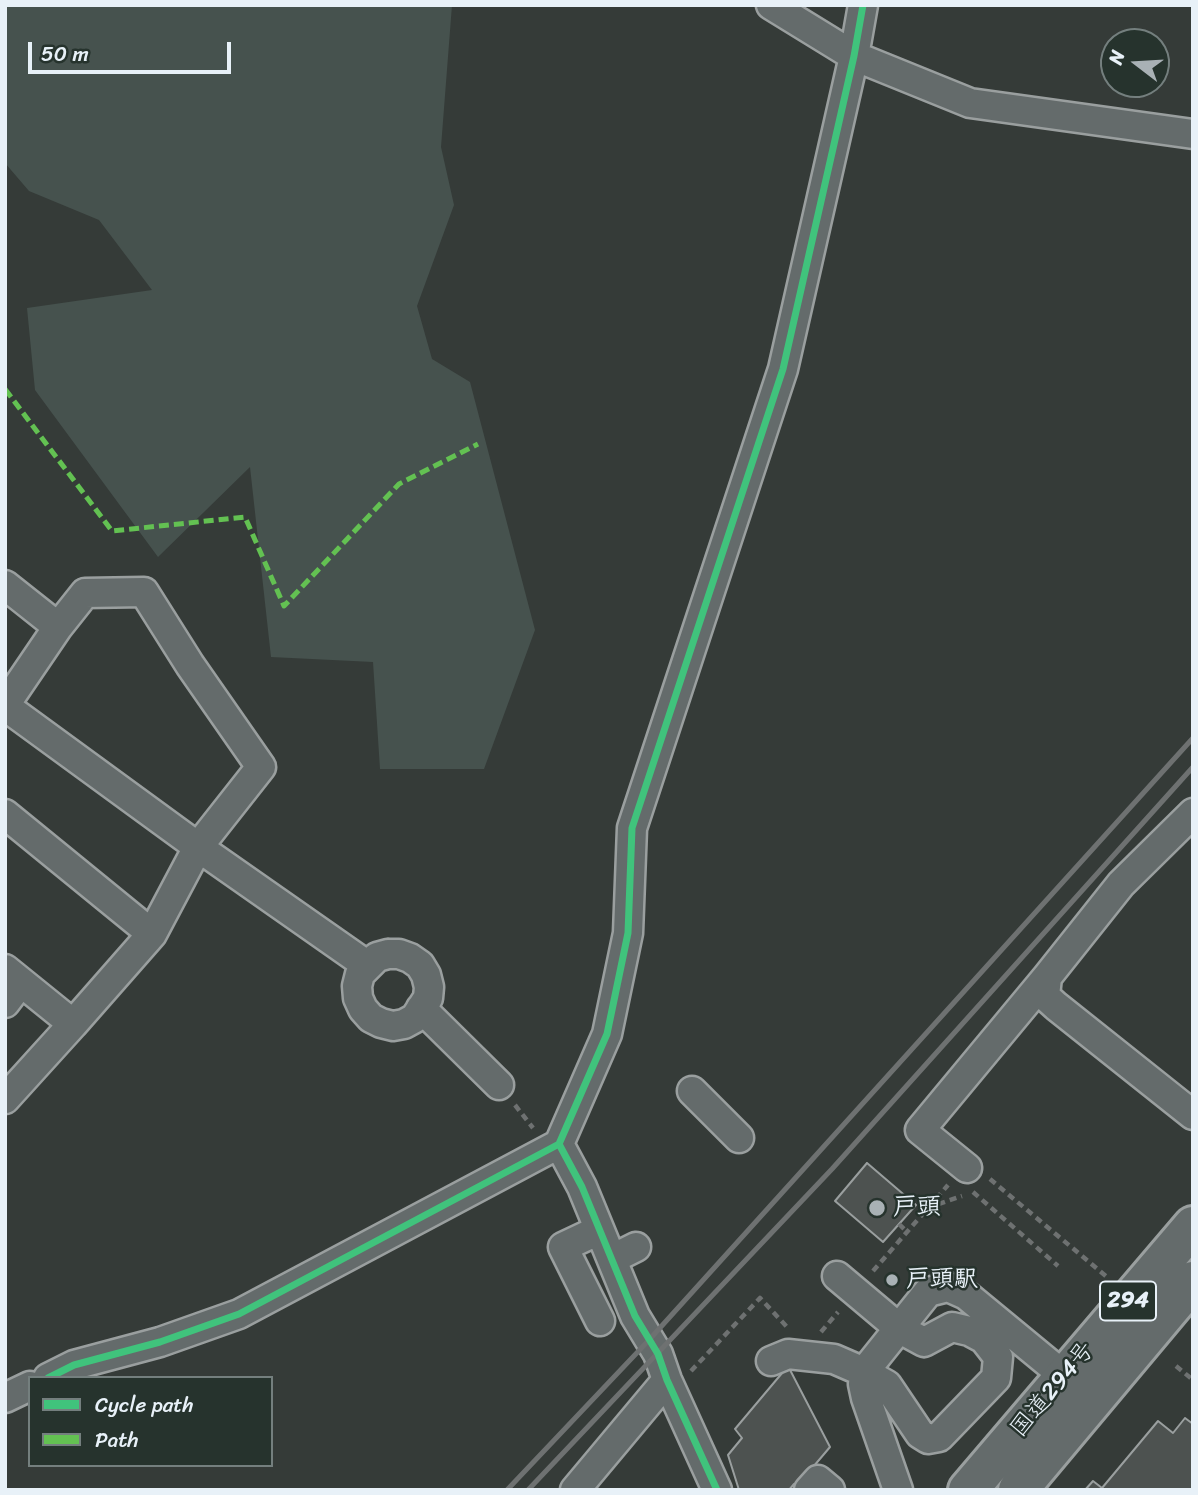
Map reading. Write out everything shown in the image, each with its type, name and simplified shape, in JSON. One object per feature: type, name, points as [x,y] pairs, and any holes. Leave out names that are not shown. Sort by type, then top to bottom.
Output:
[{"type":"highway","name":"国道294号","points":[[968,1490],[1193,1226]]},
{"type":"highway","name":"国道294号","points":[[1018,1490],[1193,1281]]},
{"type":"street","points":[[771,5],[854,56],[970,103],[1193,134]]},
{"type":"street","points":[[52,1376],[74,1365],[160,1342],[239,1314],[513,1180],[553,1147],[607,1034],[628,933],[632,828],[783,369],[854,56],[863,5]]},
{"type":"street","points":[[5,585],[58,627]]},
{"type":"street","points":[[5,1099],[152,934],[198,847],[261,767],[190,665],[144,592],[85,593],[58,627],[5,705],[198,847],[369,966]]},
{"type":"street","points":[[970,1180],[920,1130],[1121,884],[1193,813]]},
{"type":"street","points":[[5,814],[152,934]]},
{"type":"street","points":[[388,954],[411,958],[420,965],[429,986],[428,998],[415,1018],[393,1026],[370,1018],[358,998],[357,986],[360,974],[369,966],[377,957],[388,954]]},
{"type":"street","points":[[1047,977],[1045,996],[1193,1115]]},
{"type":"street","points":[[11,985],[74,1024]]},
{"type":"street","points":[[421,1008],[499,1085]]},
{"type":"street","points":[[692,1091],[739,1138]]},
{"type":"street","points":[[553,1147],[594,1185],[599,1230],[623,1263],[635,1316],[658,1354],[717,1490]]},
{"type":"street","points":[[599,1230],[563,1247],[595,1310],[623,1263]]},
{"type":"street","points":[[771,1361],[788,1354],[834,1359],[864,1372],[887,1385],[920,1434],[928,1439],[939,1437],[996,1378],[998,1357],[984,1339],[969,1331],[952,1327],[924,1342],[900,1329],[837,1276]]},
{"type":"street","points":[[898,1490],[866,1398],[864,1372],[928,1292],[948,1287],[966,1295],[1093,1400]]},
{"type":"street","points":[[575,1490],[667,1380]]},
{"type":"street","points":[[5,1398],[28,1387]]},
{"type":"street","points":[[809,1490],[818,1480],[830,1490]]},
{"type":"path","points":[[499,1085],[538,1134],[553,1147]]},
{"type":"path","points":[[927,1208],[970,1180],[991,1179],[1112,1282]]},
{"type":"path","points":[[899,1224],[907,1232]]},
{"type":"path","points":[[1176,1366],[1193,1380]]},
{"type":"shaded area","points":[[5,5],[452,5],[441,147],[454,205],[417,306],[432,359],[470,382],[535,630],[484,769],[380,769],[373,662],[271,657],[250,467],[158,557],[35,390],[27,308],[152,290],[99,220],[29,191],[5,163]]},
{"type":"building","points":[[867,1163],[916,1205],[883,1242],[835,1201]]},
{"type":"building","points":[[788,1366],[830,1447],[797,1486],[794,1484],[789,1490],[739,1490],[728,1455],[742,1438],[735,1429]]},
{"type":"building","points":[[1185,1418],[1193,1424],[1193,1490],[1085,1490],[1093,1481],[1102,1488],[1158,1421],[1173,1433]]},
{"type":"railway","points":[[507,1490],[649,1340],[1193,738]]},
{"type":"railway","points":[[528,1490],[832,1169],[1193,767]]},
{"type":"marked path","points":[[5,389],[112,531],[245,517],[284,606],[399,484],[478,444]]},
{"type":"cycle path","points":[[559,1144],[607,1034],[628,933],[632,828],[783,369],[854,56],[863,5]]},
{"type":"cycle path","points":[[52,1376],[74,1365],[160,1342],[239,1314],[559,1144],[582,1187],[635,1316],[658,1354],[717,1490]]},
{"type":"place","name":"戸頭","points":[[877,1208]]},
{"type":"place","name":"戸頭駅","points":[[892,1280]]}]
